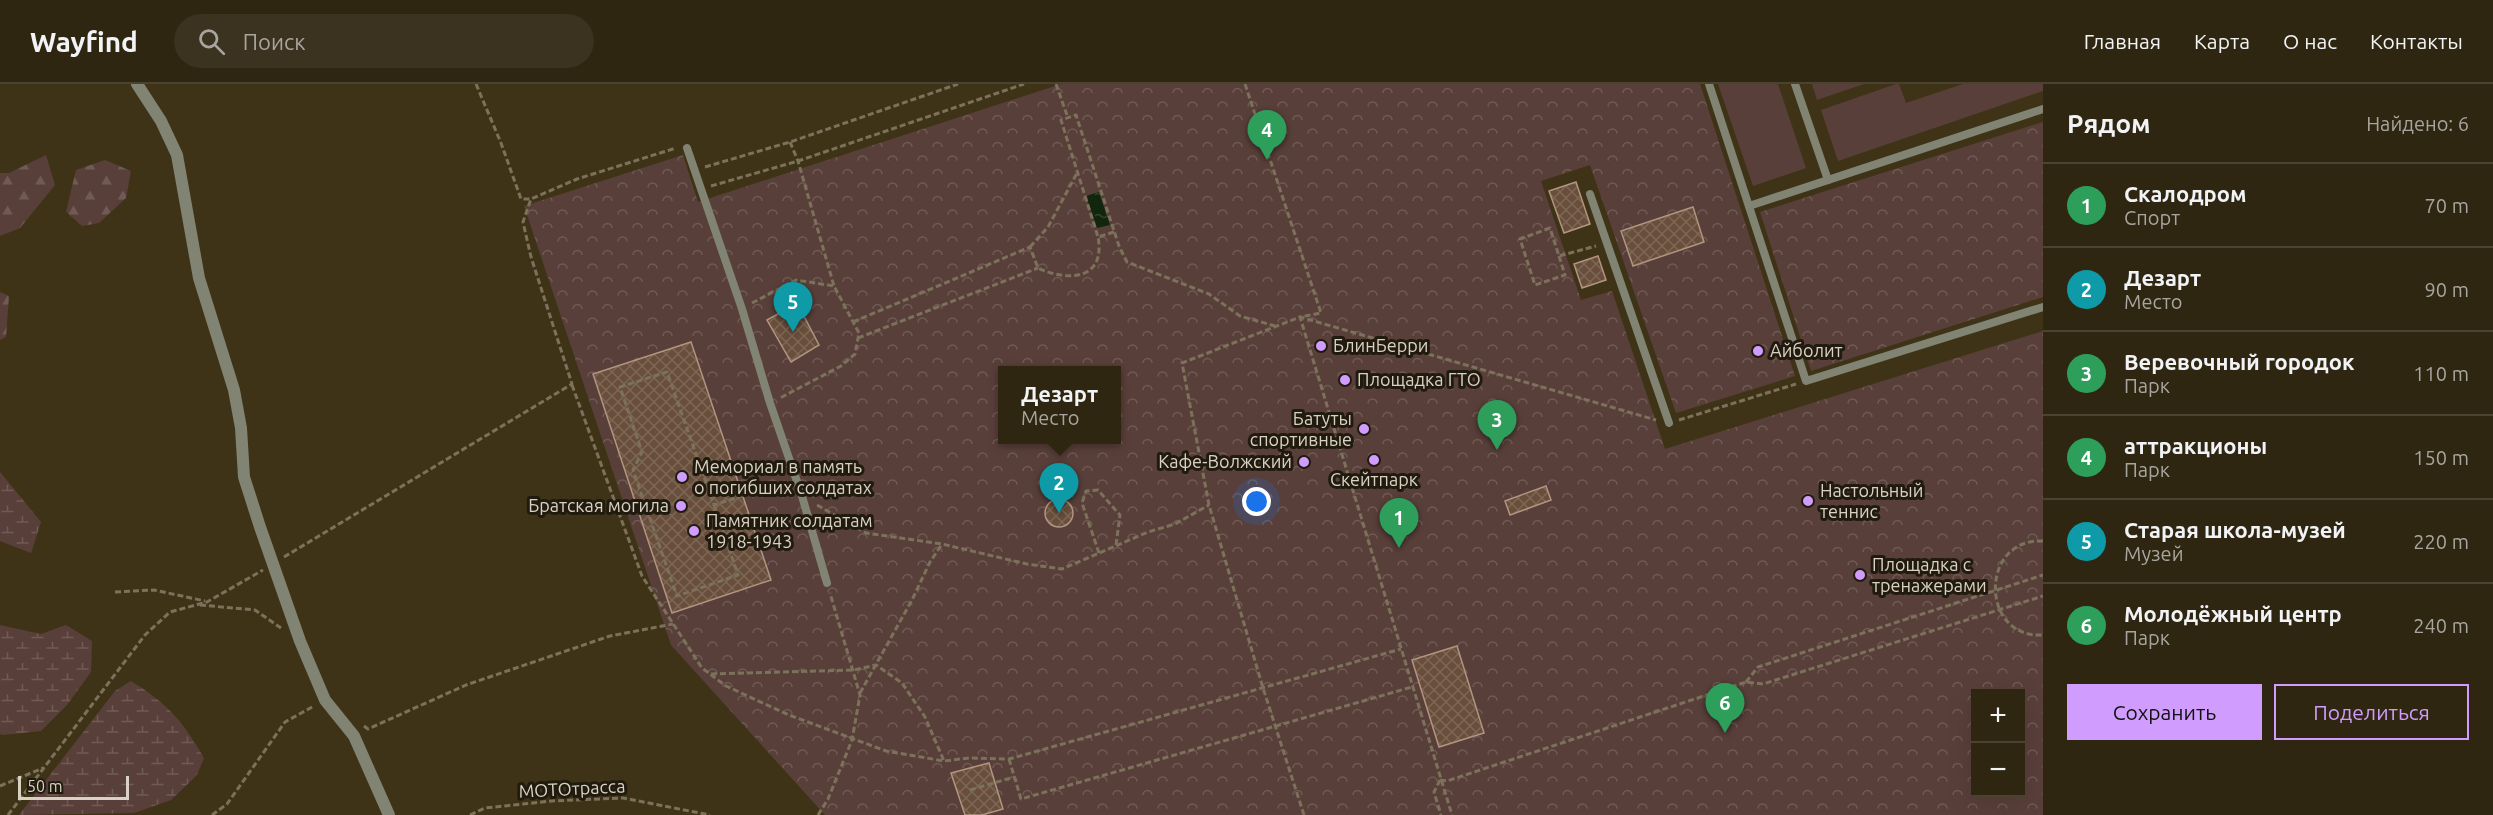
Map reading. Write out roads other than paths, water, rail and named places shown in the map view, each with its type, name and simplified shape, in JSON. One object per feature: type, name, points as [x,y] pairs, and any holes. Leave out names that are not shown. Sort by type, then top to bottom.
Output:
[{"type":"street","points":[[137,84],[161,121],[177,155],[199,278],[234,390],[241,428],[244,477],[300,641],[325,699],[354,736],[388,815]]},
{"type":"lane","points":[[1709,84],[1806,381],[2043,308]]},
{"type":"lane","points":[[1795,84],[1828,180]]},
{"type":"lane","points":[[1749,206],[2043,109]]},
{"type":"lane","points":[[687,148],[742,309],[770,403],[802,496],[827,583]]},
{"type":"lane","points":[[1590,194],[1669,423]]},
{"type":"water","points":[[1099,192],[1110,225],[1097,228],[1086,196]]},
{"type":"place","name":"аттракционы","points":[[1267,160]]},
{"type":"place","name":"Старая школа-музей","points":[[793,332]]},
{"type":"place","name":"БлинБерри","points":[[1321,346]]},
{"type":"place","name":"Айболит","points":[[1758,351]]},
{"type":"place","name":"Площадка ГТО","points":[[1345,380]]},
{"type":"place","name":"Батуты спортивные","points":[[1364,429]]},
{"type":"place","name":"Веревочный городок","points":[[1497,450]]},
{"type":"place","name":"Скейтпарк","points":[[1374,460]]},
{"type":"place","name":"Кафе-Волжский","points":[[1304,462]]},
{"type":"place","name":"Мемориал в память о погибших солдатах","points":[[682,477]]},
{"type":"place","name":"Настольный теннис","points":[[1808,501]]},
{"type":"place","name":"Братская могила","points":[[681,506]]},
{"type":"place","name":"Дезарт","points":[[1059,513]]},
{"type":"place","name":"Памятник солдатам 1918-1943","points":[[694,531]]},
{"type":"place","name":"Скалодром","points":[[1399,548]]},
{"type":"place","name":"Площадка с тренажерами","points":[[1860,575]]},
{"type":"place","name":"Молодёжный центр","points":[[1725,733]]}]
